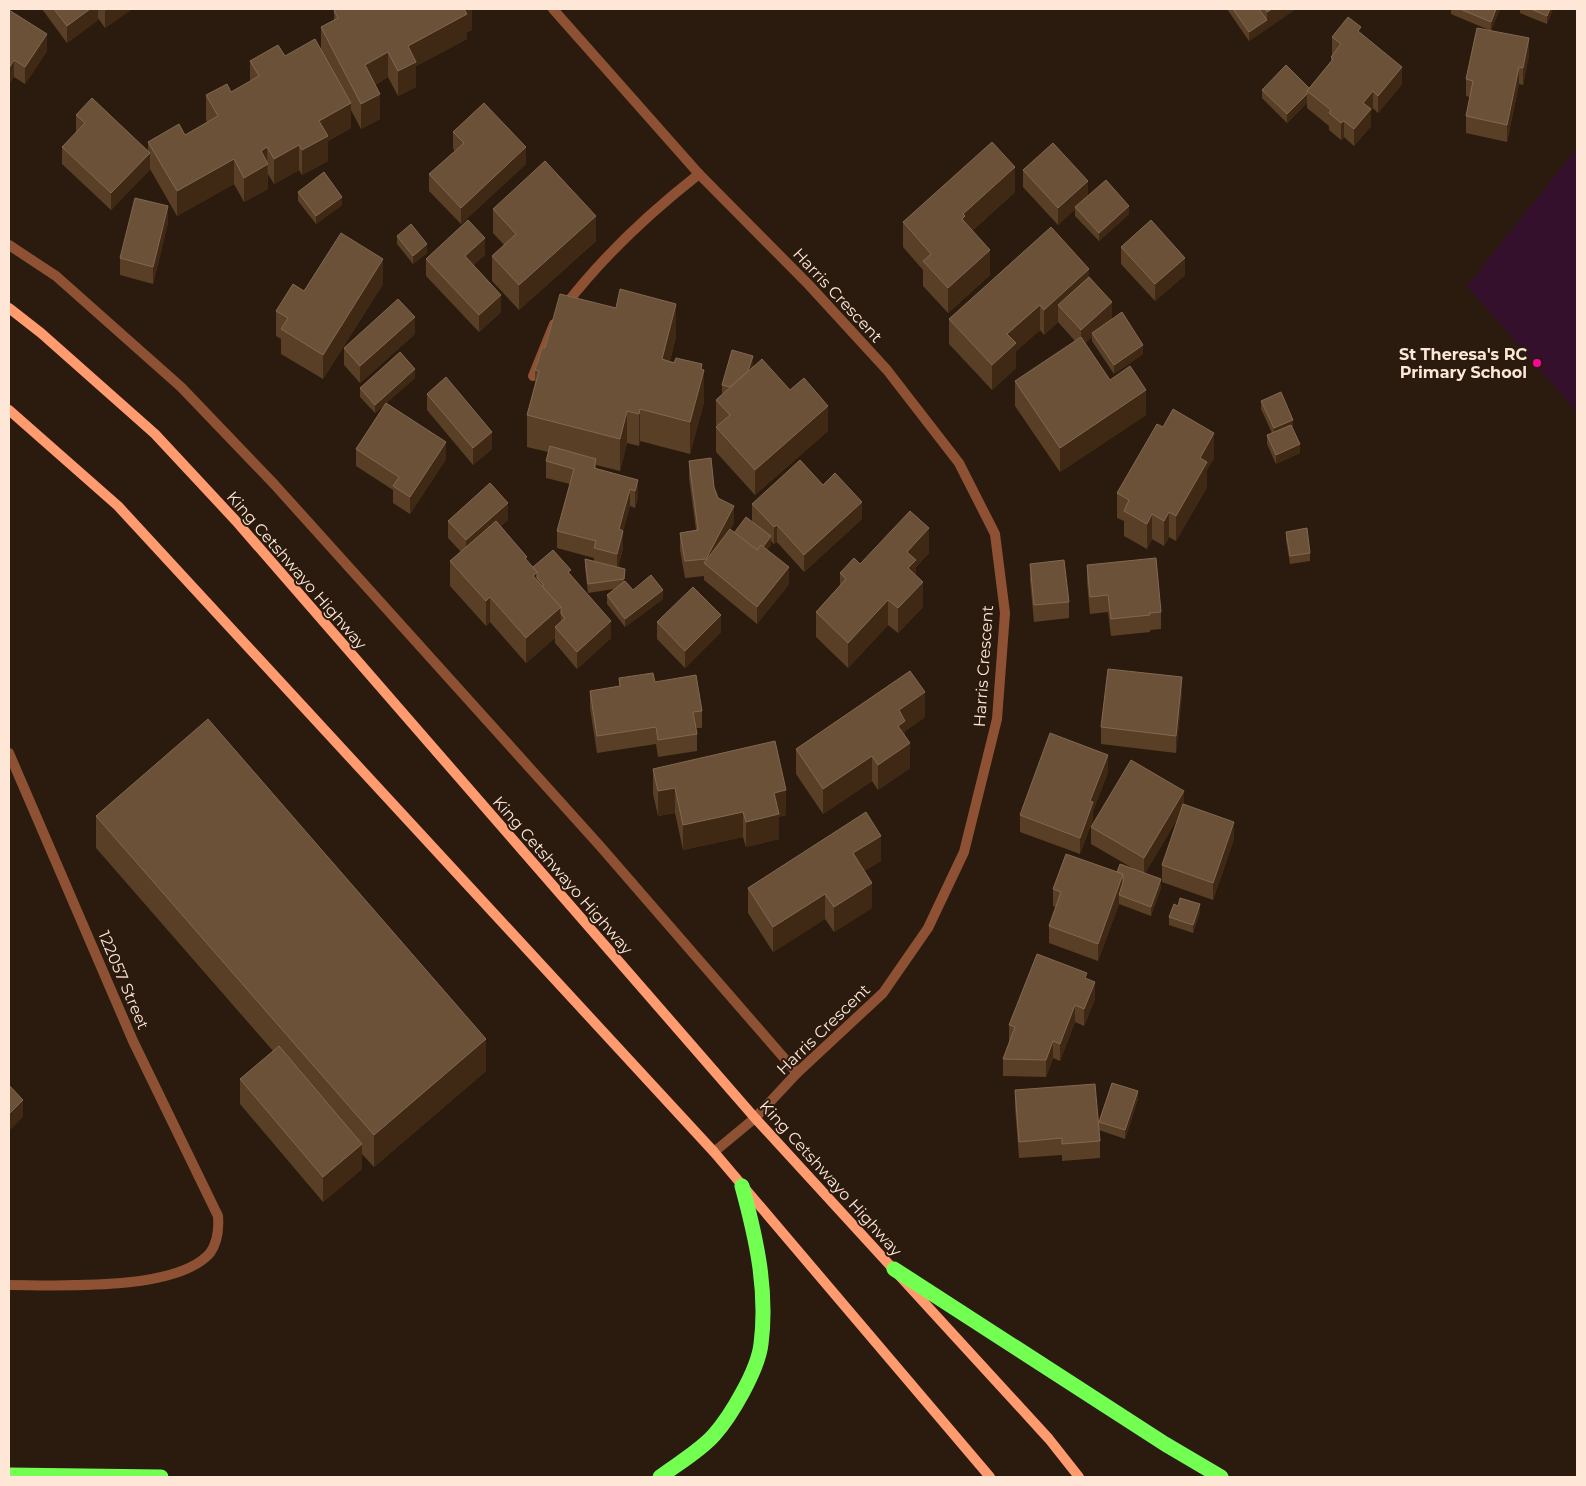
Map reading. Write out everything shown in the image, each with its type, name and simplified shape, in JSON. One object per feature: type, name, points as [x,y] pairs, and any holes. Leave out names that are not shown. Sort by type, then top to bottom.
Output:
[{"type":"highway","points":[[660,1477],[714,1436],[742,1396],[761,1346],[763,1287],[753,1228],[742,1186]]},
{"type":"highway","points":[[894,1269],[1165,1444],[1221,1477]]},
{"type":"highway","points":[[9,1475],[161,1477]]},
{"type":"main road","name":"King Cetshwayo Highway","points":[[9,308],[41,333],[155,434],[229,514],[755,1118],[1049,1439],[1079,1477]]},
{"type":"main road","points":[[9,410],[118,506],[714,1152],[990,1477]]},
{"type":"street","name":"Harris Crescent","points":[[553,9],[699,174],[809,285],[887,370],[959,463],[995,534],[1005,612],[998,719],[964,852],[928,928],[883,993],[797,1073],[755,1118],[714,1152]]},
{"type":"street","points":[[533,376],[560,312],[579,287],[611,251],[650,213],[699,174]]},
{"type":"street","points":[[9,245],[56,276],[181,387],[267,477],[600,846],[797,1073]]},
{"type":"street","name":"122057 Street","points":[[9,753],[133,1041],[218,1216],[219,1228],[216,1242],[209,1253],[194,1264],[166,1275],[142,1281],[98,1285],[9,1285]]},
{"type":"shaded area","points":[[1577,148],[1577,412],[1467,286]]},
{"type":"building","points":[[54,9],[90,9],[67,26]]},
{"type":"building","points":[[337,9],[464,9],[467,14],[408,46],[416,62],[398,71],[388,52],[365,65],[380,94],[361,104],[321,27],[338,18],[334,11]]},
{"type":"building","points":[[1233,9],[1259,9],[1267,20],[1249,32]]},
{"type":"building","points":[[1460,9],[1496,9],[1491,22]]},
{"type":"building","points":[[1531,9],[1550,9],[1547,16]]},
{"type":"building","points":[[9,10],[47,34],[25,67],[14,60],[9,68]]},
{"type":"building","points":[[1348,17],[1361,27],[1358,31],[1402,67],[1378,96],[1373,91],[1363,103],[1371,109],[1354,129],[1344,121],[1341,123],[1329,113],[1331,110],[1307,91],[1333,59],[1331,57],[1341,44],[1332,37]]},
{"type":"building","points":[[1477,28],[1529,38],[1523,68],[1519,67],[1507,125],[1466,116],[1473,81],[1466,79]]},
{"type":"building","points":[[315,39],[351,103],[319,121],[328,136],[302,150],[299,145],[274,159],[267,147],[261,151],[268,164],[244,178],[234,159],[177,191],[148,142],[179,124],[185,135],[218,116],[206,95],[227,84],[231,92],[259,76],[250,61],[278,45],[285,56]]},
{"type":"building","points":[[1286,65],[1309,88],[1307,94],[1287,114],[1262,90]]},
{"type":"building","points":[[92,98],[150,153],[111,193],[62,147],[85,123],[76,115]]},
{"type":"building","points":[[484,103],[526,147],[461,208],[429,174],[464,143],[453,132]]},
{"type":"building","points":[[992,142],[1015,167],[963,214],[965,216],[962,219],[990,250],[948,288],[923,261],[931,254],[903,222]]},
{"type":"building","points":[[1053,143],[1088,181],[1058,208],[1023,170]]},
{"type":"building","points":[[545,161],[596,216],[519,285],[492,256],[516,234],[493,209]]},
{"type":"building","points":[[324,172],[342,197],[316,216],[298,192]]},
{"type":"building","points":[[1106,180],[1129,206],[1099,233],[1075,207]]},
{"type":"building","points":[[135,198],[168,206],[153,267],[120,258]]},
{"type":"building","points":[[468,220],[485,238],[465,256],[501,295],[479,315],[426,259]]},
{"type":"building","points":[[1151,220],[1185,258],[1155,284],[1121,247]]},
{"type":"building","points":[[411,224],[427,244],[413,256],[397,236]]},
{"type":"building","points":[[1051,227],[1089,269],[1044,310],[1040,305],[1007,334],[1016,343],[992,365],[949,319]]},
{"type":"building","points":[[341,233],[383,259],[323,355],[281,329],[288,318],[276,311],[293,284],[304,291]]},
{"type":"building","points":[[1089,277],[1112,302],[1081,330],[1058,305]]},
{"type":"building","points":[[620,289],[676,304],[662,359],[674,363],[676,358],[702,364],[701,369],[704,370],[690,422],[640,409],[639,414],[627,411],[620,439],[527,415],[539,371],[535,370],[542,348],[545,348],[560,294],[616,308]]},
{"type":"building","points":[[398,299],[415,317],[360,366],[344,348]]},
{"type":"building","points":[[1122,312],[1143,345],[1114,365],[1092,333]]},
{"type":"building","points":[[1081,337],[1110,380],[1130,366],[1146,390],[1060,448],[1015,381]]},
{"type":"building","points":[[732,350],[753,356],[748,371],[730,387],[722,385]]},
{"type":"building","points":[[400,352],[415,369],[375,405],[360,388]]},
{"type":"building","points":[[762,359],[790,390],[804,378],[828,406],[755,470],[716,427],[730,415],[716,400]]},
{"type":"building","points":[[446,377],[492,432],[473,448],[427,394]]},
{"type":"building","points":[[1281,392],[1293,420],[1274,428],[1261,401]]},
{"type":"building","points":[[386,403],[446,442],[410,497],[393,486],[399,477],[356,449]]},
{"type":"building","points":[[1173,409],[1214,433],[1200,458],[1207,462],[1176,516],[1169,512],[1164,521],[1152,514],[1147,524],[1124,511],[1129,500],[1117,493],[1157,424],[1163,427]]},
{"type":"building","points":[[1291,425],[1300,444],[1276,455],[1267,435]]},
{"type":"building","points":[[550,446],[596,459],[594,468],[638,480],[635,491],[630,489],[619,529],[623,531],[617,554],[594,548],[596,541],[557,531],[574,469],[546,461]]},
{"type":"building","points":[[711,458],[714,487],[718,498],[734,506],[706,559],[685,561],[680,533],[698,530],[689,461]]},
{"type":"building","points":[[800,460],[823,485],[835,473],[862,502],[804,555],[777,525],[774,527],[752,504]]},
{"type":"building","points":[[490,483],[508,503],[466,540],[448,521]]},
{"type":"building","points":[[910,511],[929,528],[907,552],[916,560],[908,568],[923,582],[898,608],[888,600],[848,643],[816,612],[846,579],[840,573],[854,558],[860,564]]},
{"type":"building","points":[[746,517],[771,536],[763,547],[761,545],[757,550],[734,533]]},
{"type":"building","points":[[496,521],[527,557],[525,558],[537,572],[533,576],[561,607],[526,638],[490,597],[486,601],[450,561]]},
{"type":"building","points":[[1307,528],[1310,553],[1290,556],[1286,532]]},
{"type":"building","points":[[730,529],[757,550],[761,545],[789,567],[757,607],[704,563]]},
{"type":"building","points":[[553,550],[571,570],[568,572],[611,621],[577,652],[555,627],[565,618],[561,614],[561,607],[542,586],[544,585],[537,578],[537,572],[533,567]]},
{"type":"building","points":[[1156,558],[1161,612],[1111,619],[1108,595],[1090,597],[1087,565]]},
{"type":"building","points":[[585,559],[625,569],[624,579],[588,584]]},
{"type":"building","points":[[1064,560],[1069,602],[1034,605],[1030,564]]},
{"type":"building","points":[[651,575],[663,590],[625,619],[607,595],[625,581],[633,590]]},
{"type":"building","points":[[693,587],[721,615],[685,651],[657,622]]},
{"type":"building","points":[[1108,669],[1182,677],[1176,736],[1101,727]]},
{"type":"building","points":[[910,671],[925,692],[899,710],[905,721],[898,726],[910,743],[878,765],[872,756],[823,789],[796,749]]},
{"type":"building","points":[[653,673],[655,682],[696,675],[702,711],[693,712],[697,734],[658,740],[656,727],[597,736],[590,691],[620,686],[619,678]]},
{"type":"building","points":[[208,719],[486,1039],[374,1135],[96,816]]},
{"type":"building","points":[[1050,733],[1108,755],[1090,801],[1093,802],[1080,838],[1020,815]]},
{"type":"building","points":[[775,741],[786,790],[774,793],[779,814],[746,822],[743,812],[683,825],[675,788],[658,791],[653,769]]},
{"type":"building","points":[[1131,760],[1184,791],[1144,858],[1091,827]]},
{"type":"building","points":[[1183,804],[1234,822],[1213,883],[1162,865]]},
{"type":"building","points":[[866,812],[881,836],[853,853],[872,883],[834,907],[825,894],[773,927],[748,888]]},
{"type":"building","points":[[1066,854],[1123,874],[1098,944],[1049,926],[1061,892],[1053,889]]},
{"type":"building","points":[[1120,864],[1161,879],[1151,907],[1119,895],[1123,882],[1123,874],[1117,872]]},
{"type":"building","points":[[1180,898],[1200,904],[1193,925],[1169,917],[1174,904],[1178,906]]},
{"type":"building","points":[[1037,954],[1087,973],[1085,978],[1095,982],[1084,1009],[1075,1005],[1060,1044],[1053,1041],[1046,1060],[1003,1059],[1015,1027],[1009,1025]]},
{"type":"building","points":[[279,1046],[362,1144],[323,1177],[240,1079]]},
{"type":"building","points":[[1112,1083],[1138,1091],[1125,1130],[1099,1122]]},
{"type":"building","points":[[1095,1084],[1100,1141],[1062,1144],[1062,1138],[1019,1142],[1015,1090]]},
{"type":"building","points":[[9,1085],[23,1100],[9,1114]]},
{"type":"place","name":"St Theresa's RC Primary School","points":[[1537,363]]}]
